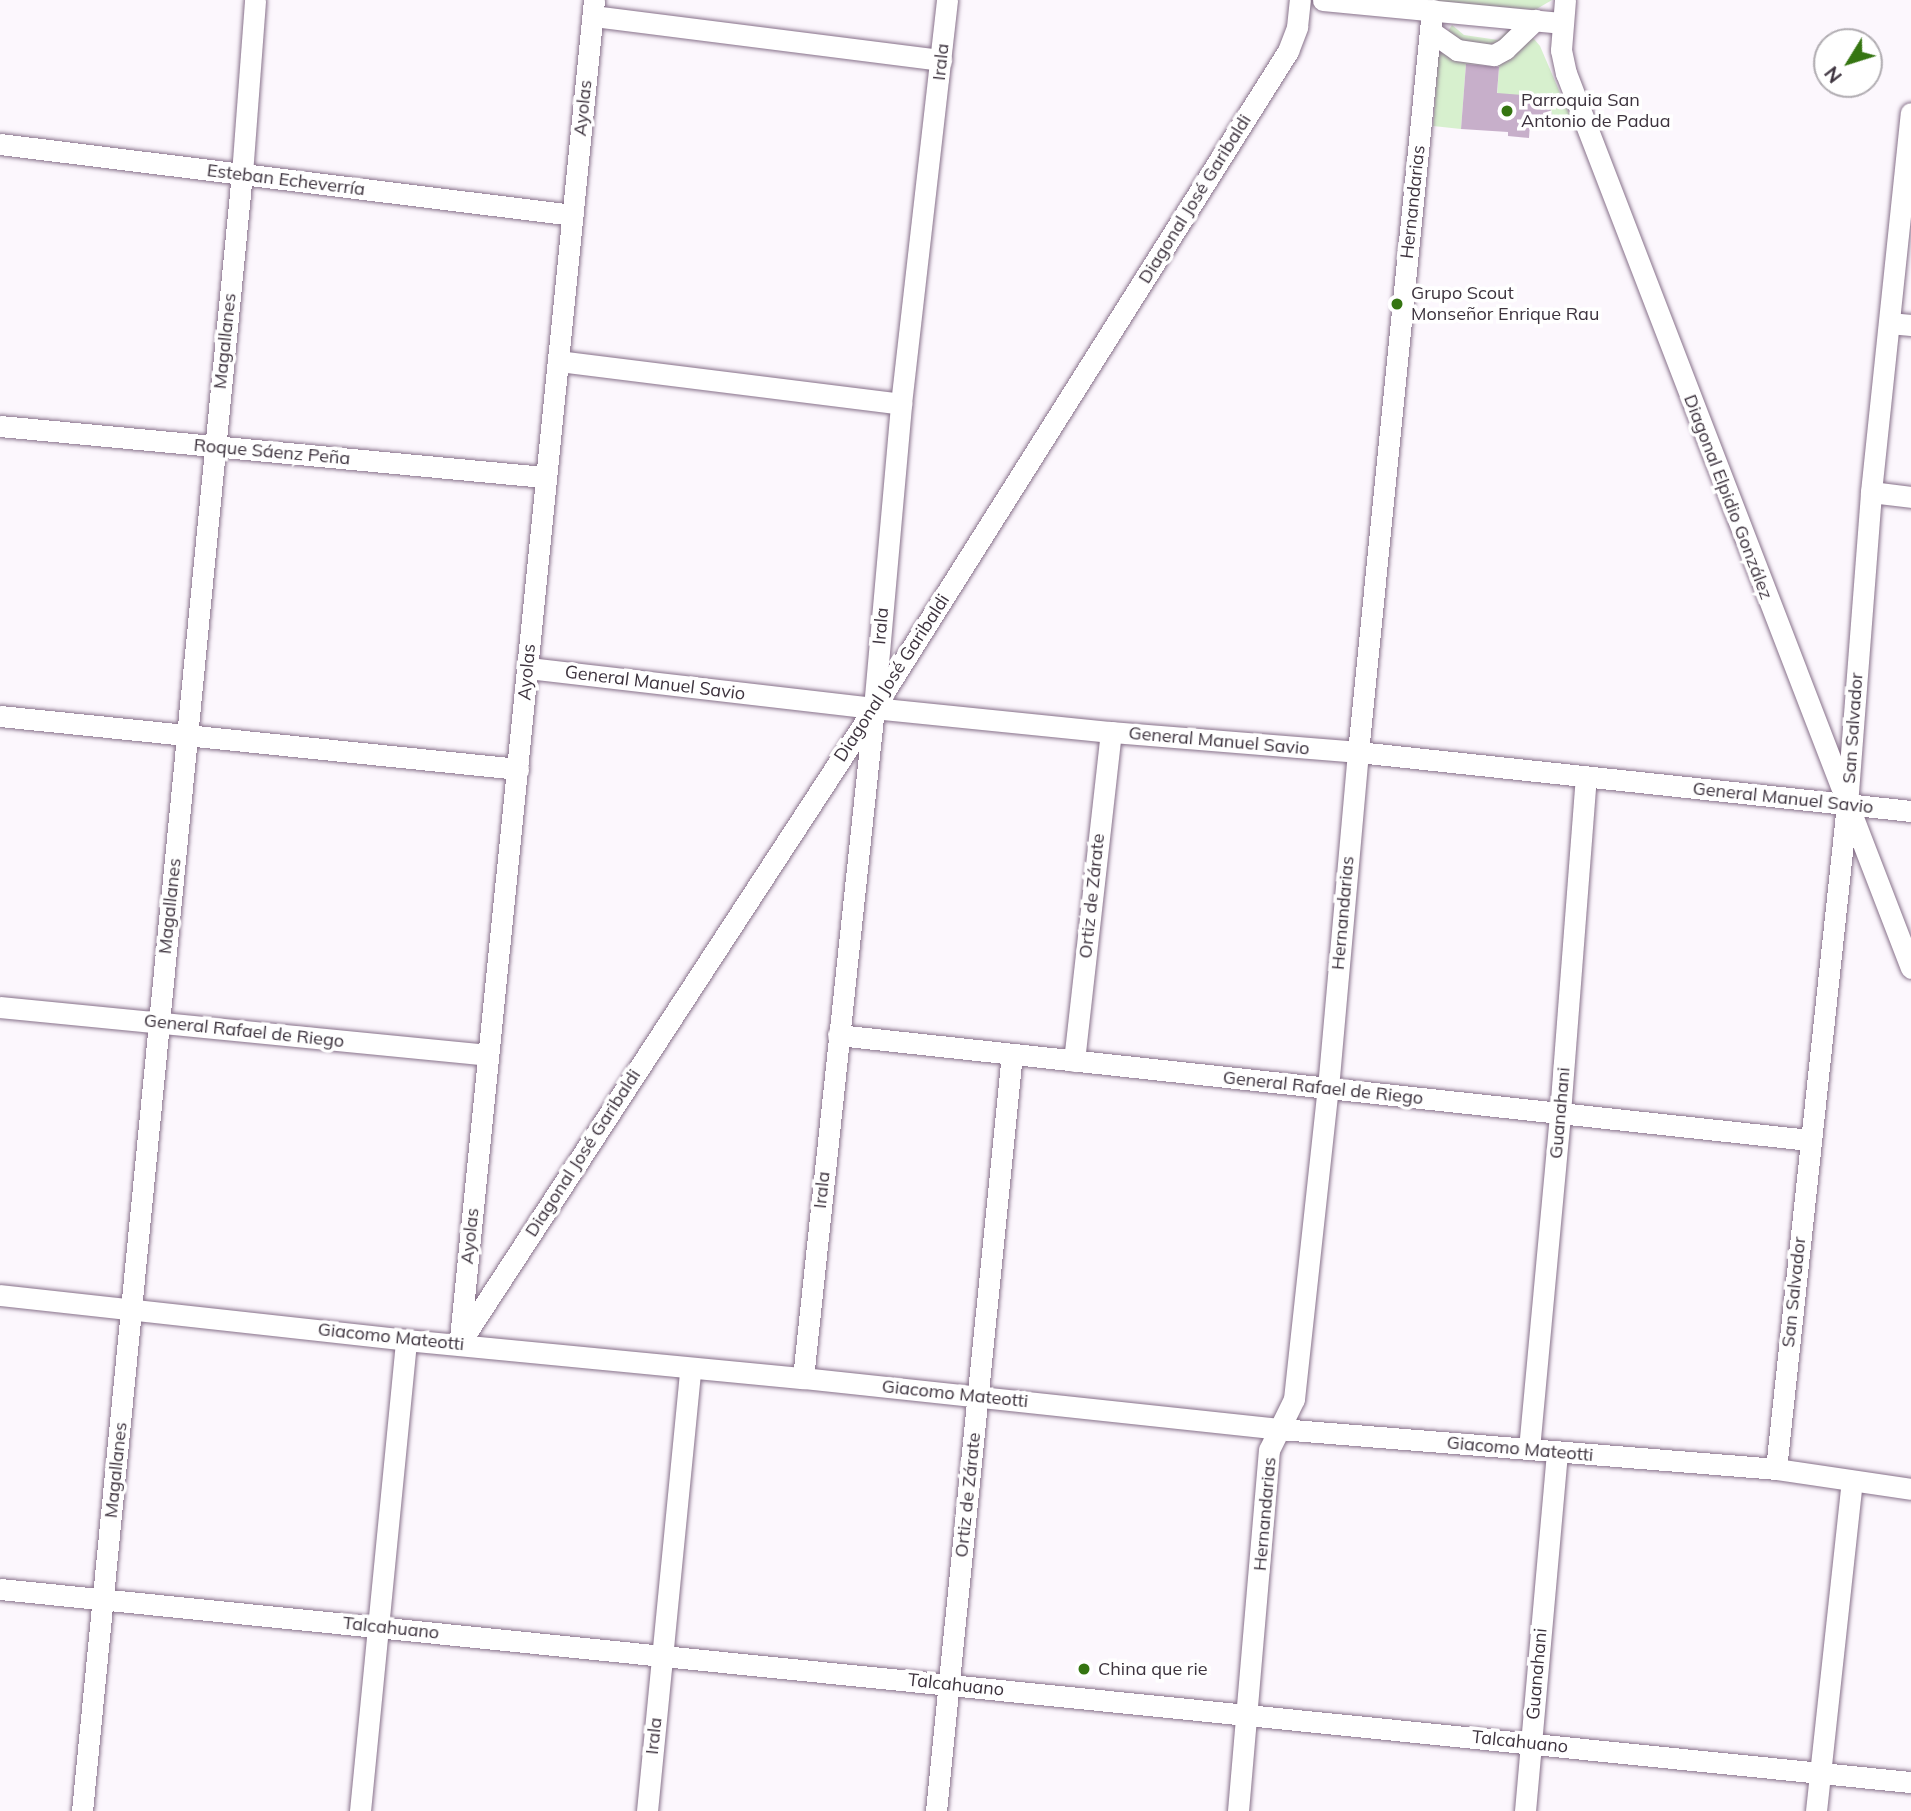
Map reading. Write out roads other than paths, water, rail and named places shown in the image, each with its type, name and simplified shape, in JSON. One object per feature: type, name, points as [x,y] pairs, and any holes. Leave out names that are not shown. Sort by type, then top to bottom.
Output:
[{"type":"street","name":"Magallanes","points":[[82,1811],[242,174],[255,0]]},
{"type":"street","name":"Irala","points":[[803,1378],[874,708],[901,404],[947,0]]},
{"type":"street","name":"Diagonal José Garibaldi","points":[[459,1344],[874,708],[1288,51],[1297,27],[1300,0]]},
{"type":"street","points":[[1323,0],[1431,20],[1535,20],[1563,23],[1565,0]]},
{"type":"street","points":[[593,8],[941,60]]},
{"type":"street","name":"Ayolas","points":[[459,1344],[593,8]]},
{"type":"street","points":[[1431,20],[1457,50],[1494,55],[1505,49],[1535,20]]},
{"type":"street","name":"Hernandarias","points":[[1238,1811],[1269,1450],[1294,1399],[1328,1088],[1358,752],[1431,20]]},
{"type":"street","name":"Diagonal Elpidio González","points":[[1563,23],[1560,50],[1566,74],[1911,968]]},
{"type":"street","name":"San Salvador","points":[[1776,1469],[1809,1140],[1847,805],[1871,492],[1911,113]]},
{"type":"street","name":"Esteban Echeverría","points":[[0,144],[573,215]]},
{"type":"street","points":[[1889,323],[1911,324]]},
{"type":"street","points":[[558,361],[901,404]]},
{"type":"street","name":"Roque Sáenz Peña","points":[[0,426],[544,477]]},
{"type":"street","points":[[1871,492],[1911,496]]},
{"type":"street","name":"General Manuel Savio","points":[[528,668],[874,708],[1111,732],[1358,752],[1911,811]]},
{"type":"street","points":[[0,716],[518,769]]},
{"type":"street","name":"Ortiz de Zárate","points":[[1074,1061],[1111,732]]},
{"type":"street","name":"Guanahani","points":[[1528,1449],[1560,1113],[1586,778]]},
{"type":"street","name":"General Rafael de Riego","points":[[0,1007],[488,1055]]},
{"type":"street","name":"General Rafael de Riego","points":[[838,1035],[1809,1140]]},
{"type":"street","name":"Ortiz de Zárate","points":[[936,1811],[1012,1054]]},
{"type":"street","name":"Giacomo Mateotti","points":[[0,1295],[406,1340],[803,1378],[1280,1429],[1776,1469],[1911,1489]]},
{"type":"street","points":[[360,1811],[406,1340]]},
{"type":"street","name":"Irala","points":[[647,1811],[690,1369]]},
{"type":"street","name":"Guanahani","points":[[1525,1811],[1557,1453]]},
{"type":"street","points":[[1816,1811],[1852,1481]]},
{"type":"street","name":"Talcahuano","points":[[0,1589],[1911,1782]]},
{"type":"place","name":"Parroquia San Antonio de Padua","points":[[1507,111]]},
{"type":"place","name":"Grupo Scout Monseñor Enrique Rau","points":[[1397,304]]},
{"type":"place","name":"China que rie","points":[[1084,1669]]}]
